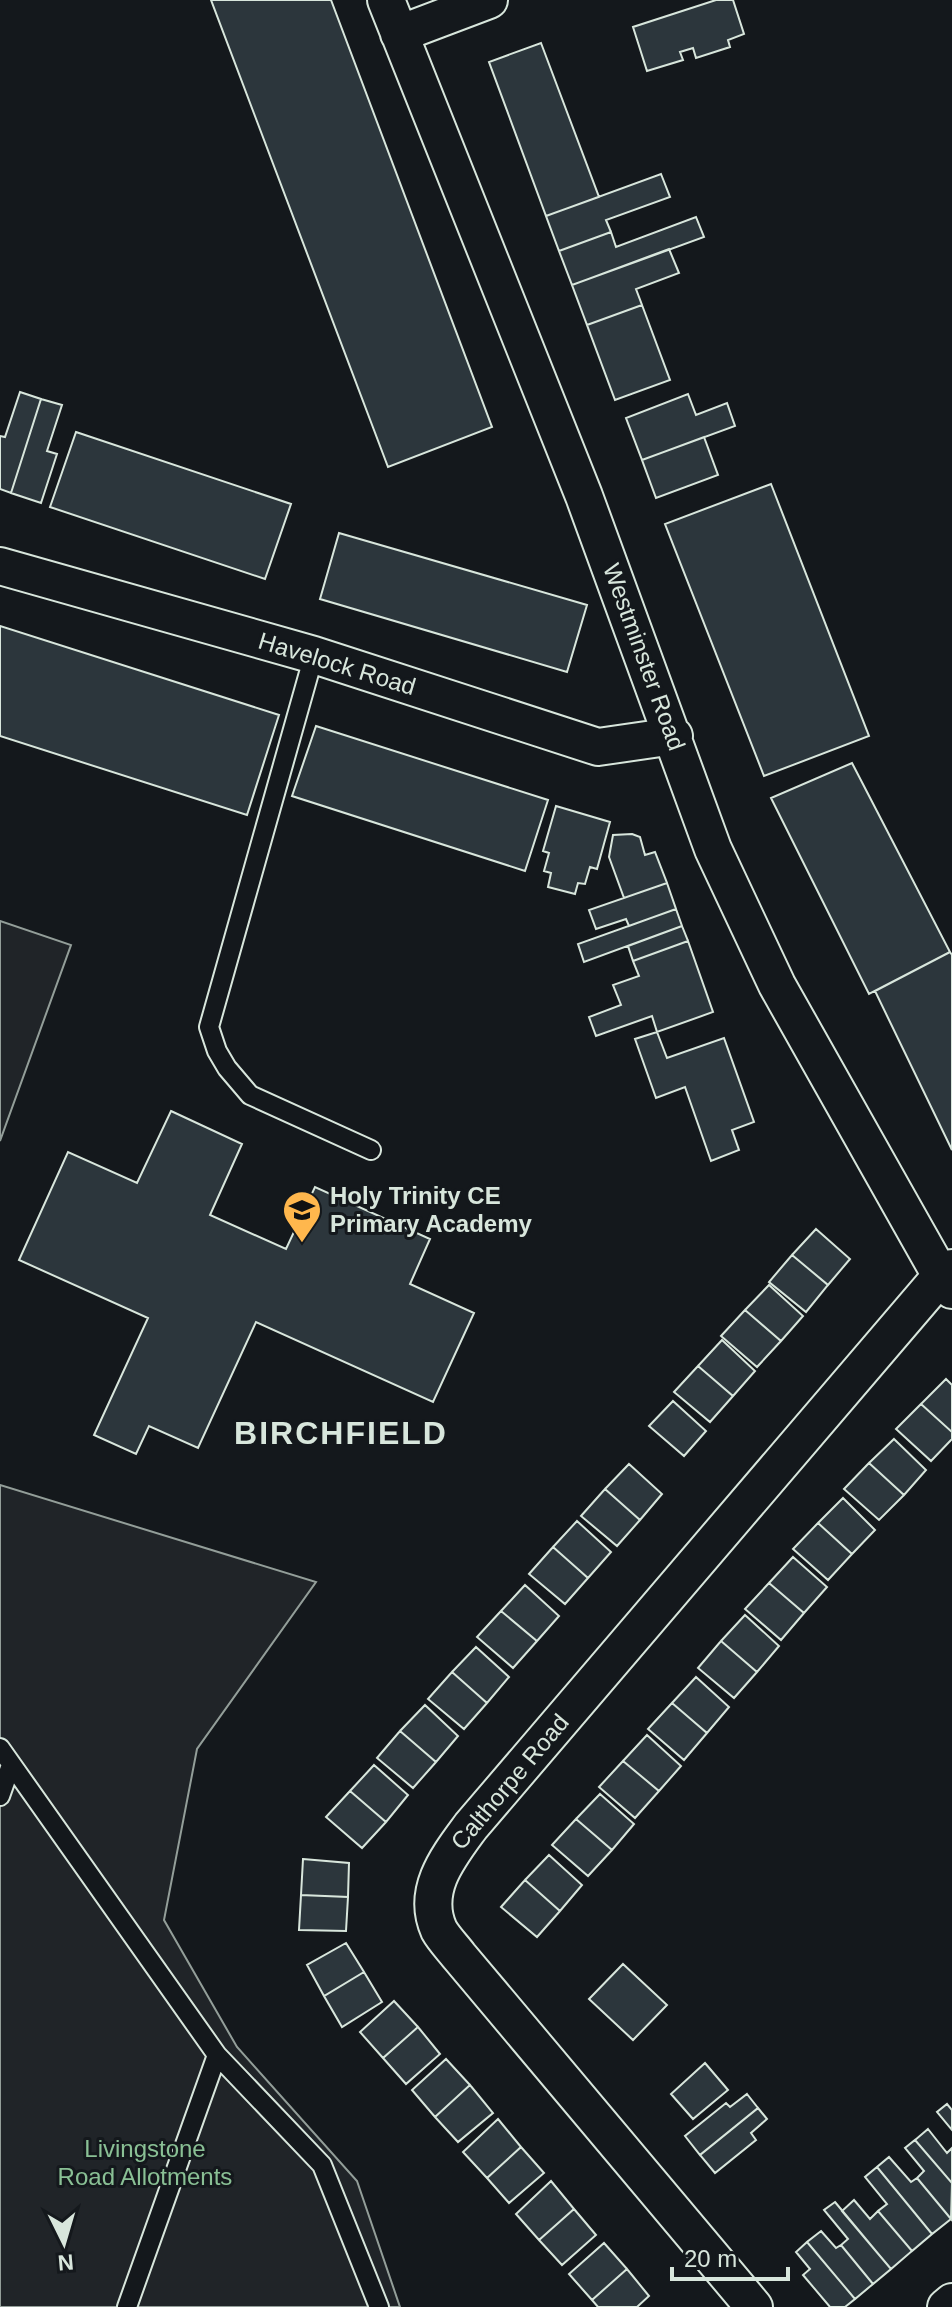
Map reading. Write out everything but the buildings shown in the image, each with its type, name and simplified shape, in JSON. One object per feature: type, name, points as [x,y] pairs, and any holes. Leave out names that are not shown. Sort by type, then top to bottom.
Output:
[{"type":"street","name":"Westminster Road","points":[[386,0],[578,481],[713,849],[777,985],[948,1278]]},
{"type":"street","points":[[399,34],[489,0]]},
{"type":"street","name":"Havelock Road","points":[[0,566],[314,655],[598,747],[674,736]]},
{"type":"street","name":"Calthorpe Road","points":[[754,2307],[439,1930],[435,1888],[443,1863],[471,1826],[948,1278]]},
{"type":"street","points":[[946,2307],[952,2302]]},
{"type":"lane","points":[[314,655],[209,1027],[227,1068],[250,1095],[371,1150]]},
{"type":"lane","points":[[0,1748],[217,2055],[322,2165],[379,2307]]},
{"type":"lane","points":[[0,1796],[11,1765]]},
{"type":"lane","points":[[127,2307],[217,2055]]},
{"type":"green space","points":[[0,921],[71,945],[0,1141]]},
{"type":"green space","name":"Livingstone Road Allotments","points":[[0,1485],[316,1582],[197,1749],[164,1920],[237,2047],[357,2181],[400,2307],[0,2307]]},
{"type":"place","name":"Holy Trinity CE Primary Academy","points":[[302,1244]]},
{"type":"district","name":"BIRCHFIELD","points":[[341,1433]]}]
